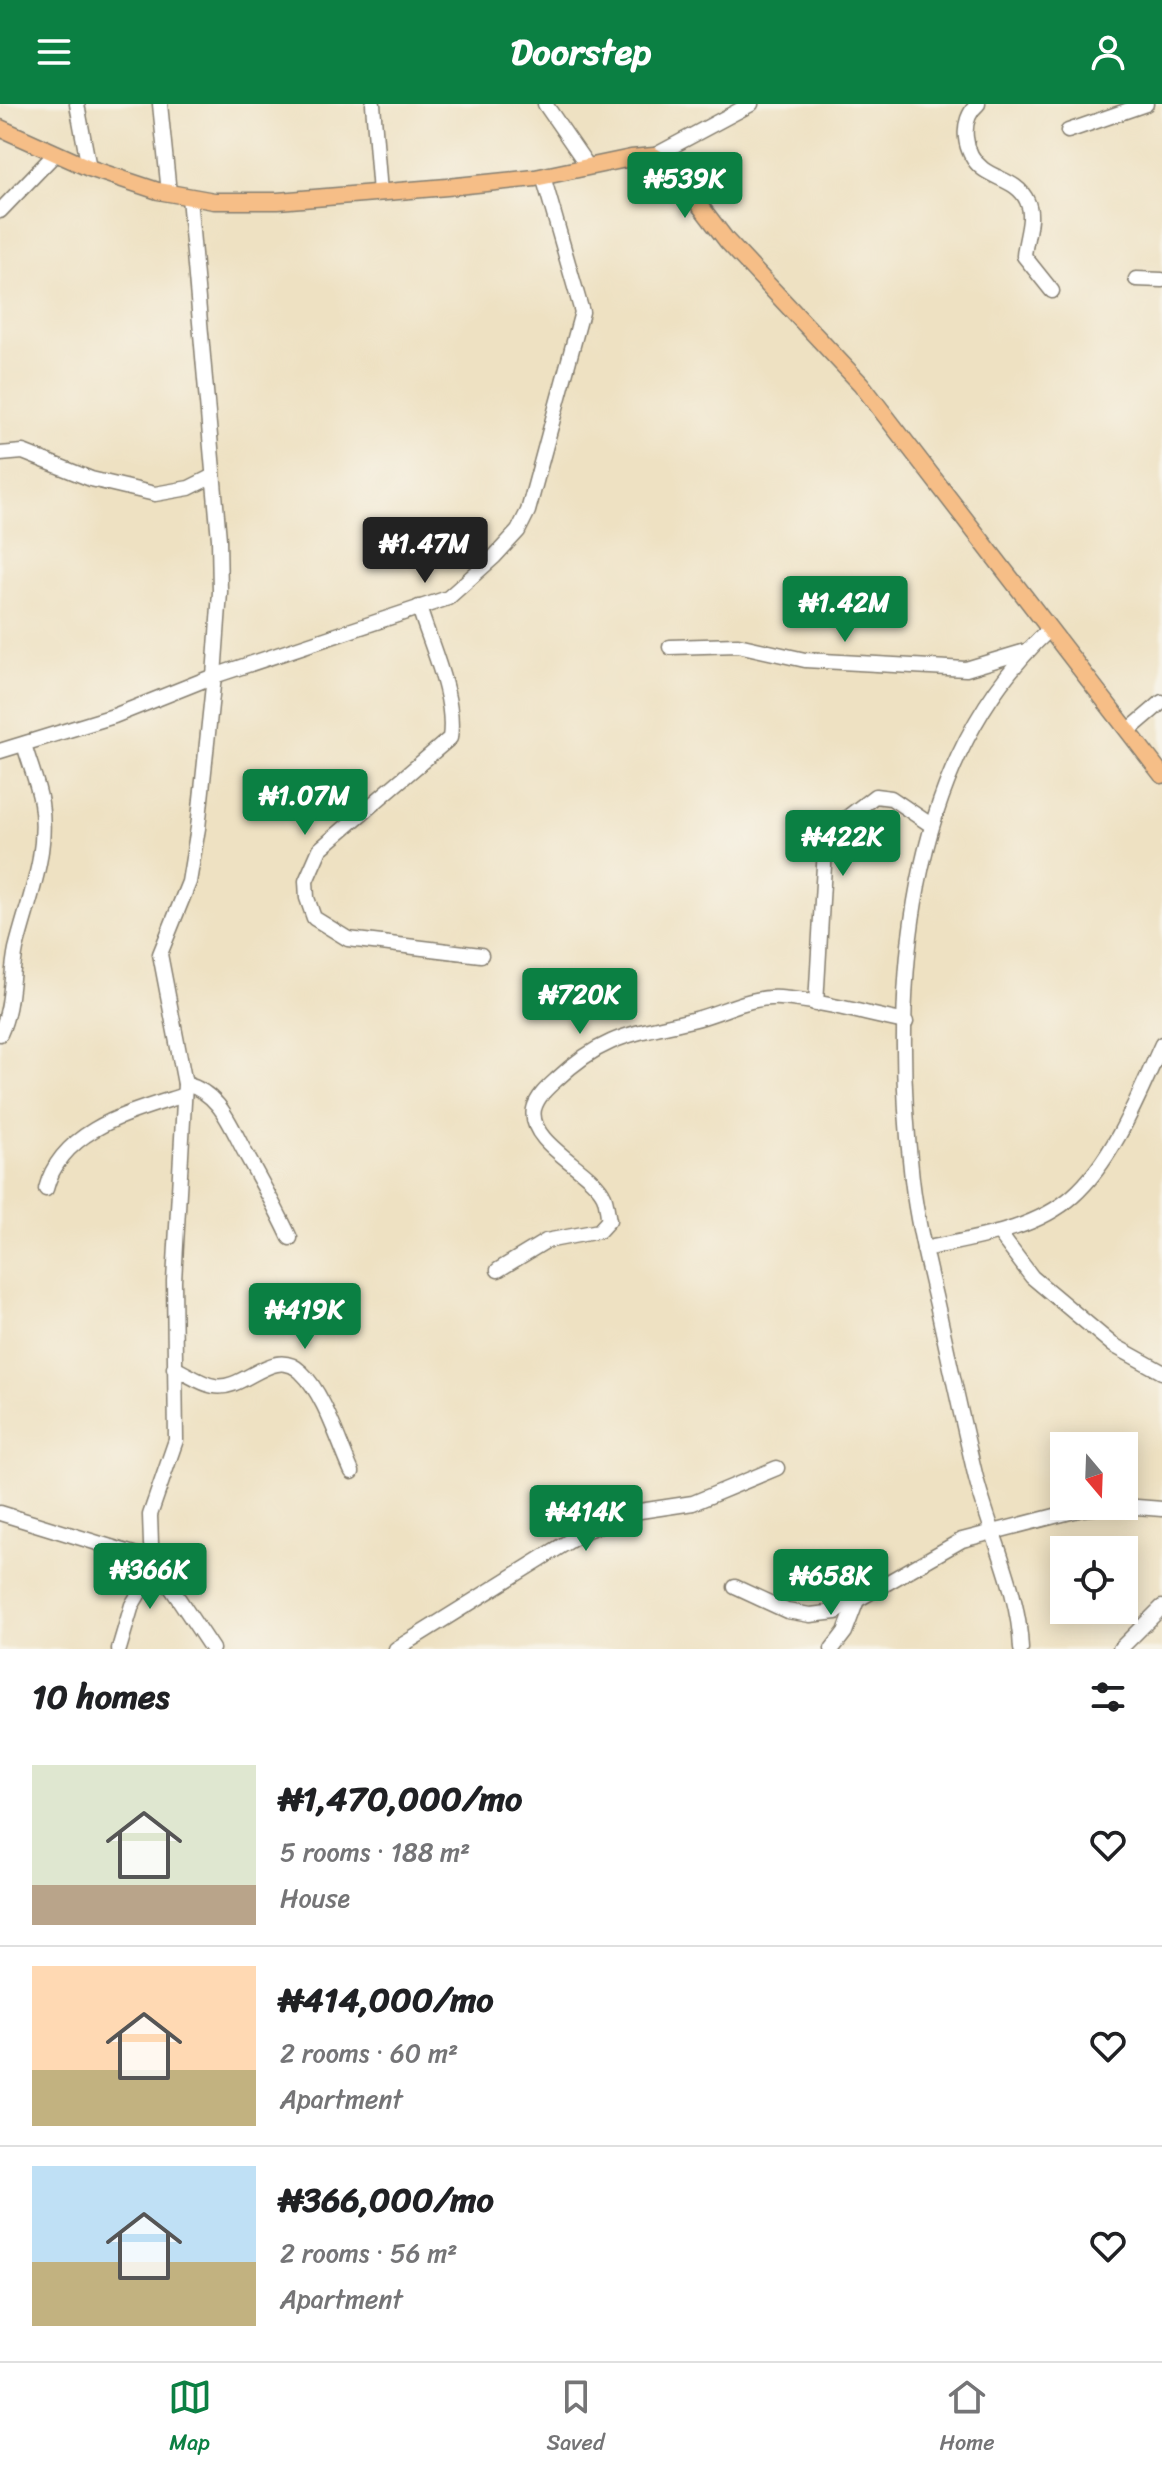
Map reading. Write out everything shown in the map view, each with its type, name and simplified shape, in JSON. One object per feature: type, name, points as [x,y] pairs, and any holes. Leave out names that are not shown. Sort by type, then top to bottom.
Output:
[{"type":"main road","points":[[0,128],[89,168],[169,193],[214,201],[278,201],[380,193],[543,176],[587,165],[654,156],[669,165],[727,241],[861,384],[1162,775]]},
{"type":"street","points":[[77,104],[89,168]]},
{"type":"street","points":[[160,104],[169,193]]},
{"type":"street","points":[[373,104],[380,193]]},
{"type":"street","points":[[545,104],[587,165]]},
{"type":"street","points":[[654,156],[751,104]]},
{"type":"street","points":[[978,104],[966,118],[965,132],[973,157],[982,168],[1020,190],[1029,203],[1024,256],[1052,291]]},
{"type":"street","points":[[1068,131],[1146,104]]},
{"type":"street","points":[[0,211],[55,154]]},
{"type":"street","points":[[0,751],[114,716],[214,676],[448,598],[465,586],[518,531],[528,511],[582,312],[543,176]]},
{"type":"street","points":[[189,197],[220,592],[214,676],[189,882],[160,954],[184,1090],[174,1281],[176,1440],[150,1515],[154,1562],[212,1649]]},
{"type":"street","points":[[1136,279],[1162,280]]},
{"type":"street","points":[[0,454],[23,452],[91,479],[155,494],[189,488],[213,476]]},
{"type":"street","points":[[419,607],[447,698],[452,725],[450,738],[320,849],[306,881],[307,898],[314,918],[348,939],[481,955]]},
{"type":"street","points":[[1021,1649],[1016,1608],[976,1478],[924,1249],[912,1179],[906,1022],[912,922],[931,825],[978,719],[1026,651],[1049,630]]},
{"type":"street","points":[[670,647],[738,645],[805,660],[966,669],[1026,651]]},
{"type":"street","points":[[1128,731],[1162,702]]},
{"type":"street","points":[[0,1034],[8,1016],[16,951],[39,868],[43,832],[41,802],[24,744]]},
{"type":"street","points":[[816,1004],[825,848],[849,816],[875,796],[891,798],[931,825]]},
{"type":"street","points":[[498,1270],[546,1241],[599,1231],[609,1220],[604,1196],[587,1176],[558,1154],[536,1126],[534,1110],[542,1094],[582,1057],[614,1039],[652,1026],[692,1020],[759,999],[816,1004],[906,1022]]},
{"type":"street","points":[[924,1249],[999,1233],[1042,1216],[1073,1195],[1124,1125],[1162,1044]]},
{"type":"street","points":[[46,1189],[52,1166],[84,1136],[184,1090],[207,1094],[229,1119],[290,1238]]},
{"type":"street","points":[[999,1233],[1032,1277],[1113,1345],[1162,1372]]},
{"type":"street","points":[[174,1368],[215,1387],[232,1384],[272,1364],[289,1365],[300,1370],[313,1386],[352,1472]]},
{"type":"street","points":[[396,1649],[587,1530],[640,1511],[693,1503],[777,1468]]},
{"type":"street","points":[[1138,1507],[1162,1509]]},
{"type":"street","points":[[0,1513],[154,1562]]},
{"type":"street","points":[[735,1587],[787,1611],[810,1615],[836,1612],[962,1540],[1050,1516]]},
{"type":"street","points":[[119,1649],[132,1605],[154,1562]]},
{"type":"street","points":[[832,1649],[845,1632],[857,1600]]},
{"type":"street","points":[[1120,1649],[1162,1607]]}]
